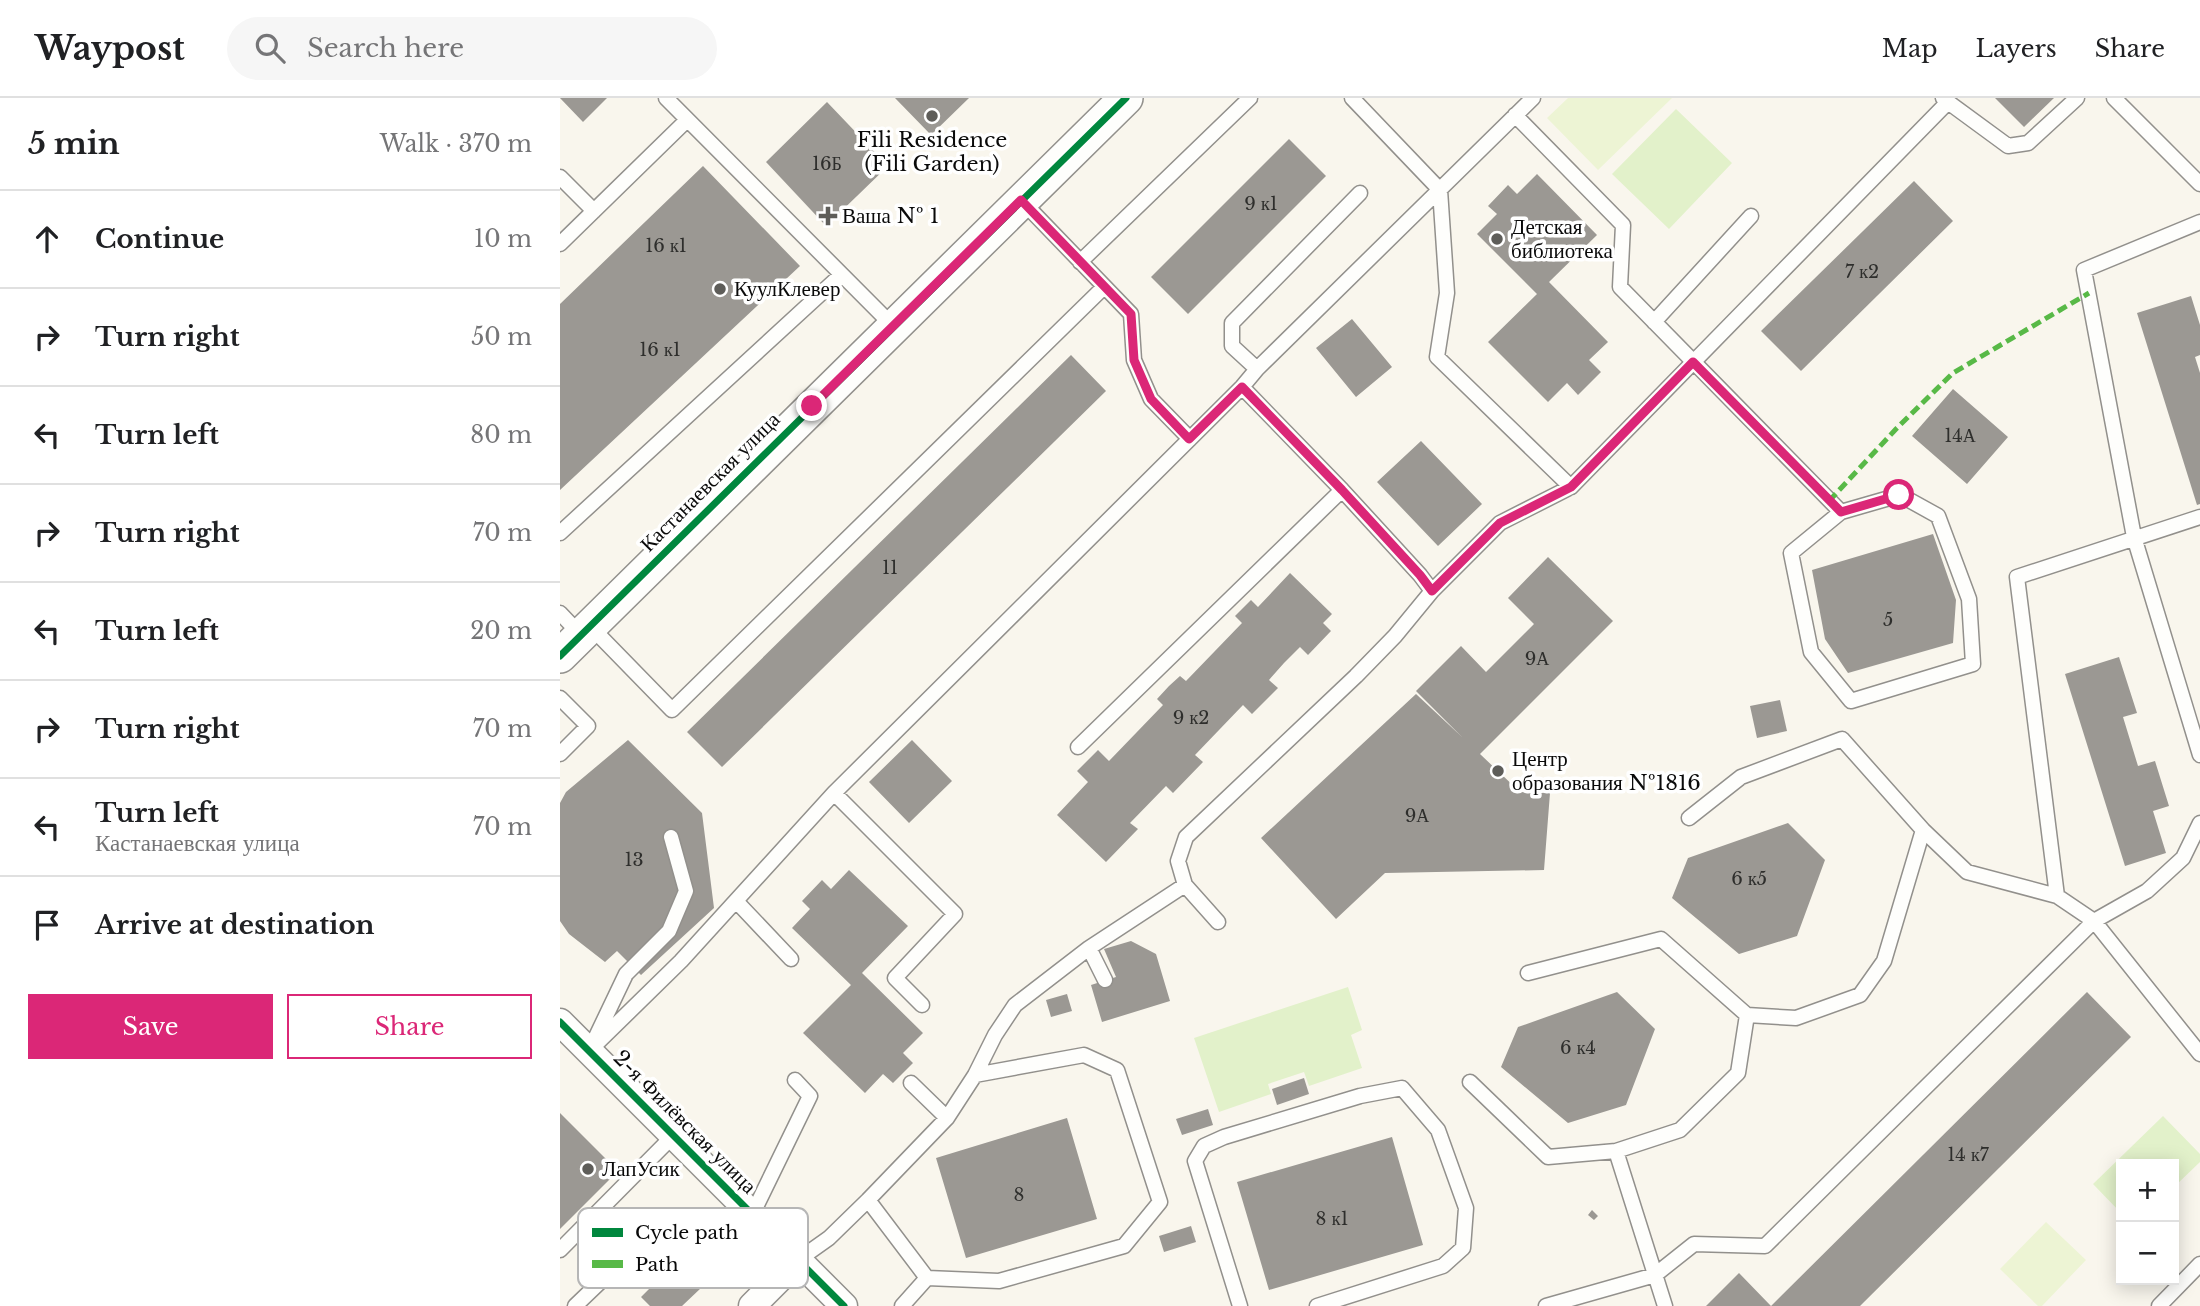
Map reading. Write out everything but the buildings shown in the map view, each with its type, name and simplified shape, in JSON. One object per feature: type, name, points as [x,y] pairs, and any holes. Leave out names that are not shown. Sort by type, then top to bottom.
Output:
[{"type":"street","name":"Кастанаевская улица","points":[[573,633],[893,326],[1125,98]]},
{"type":"street","name":"2-я Филёвская улица","points":[[560,1022],[748,1208]]},
{"type":"street","name":"2-я Филёвская улица","points":[[808,1270],[844,1306]]},
{"type":"street","points":[[752,1306],[770,1288]]},
{"type":"lane","points":[[666,98],[893,326]]},
{"type":"lane","points":[[1080,262],[1250,98]]},
{"type":"lane","points":[[1352,98],[1440,190],[1447,293],[1437,357],[1571,487]]},
{"type":"lane","points":[[589,1051],[681,961],[834,793],[1532,98]]},
{"type":"lane","points":[[1218,922],[1185,885],[1178,861],[1186,837],[1356,676],[1395,636],[1432,591],[1500,523],[1571,487],[1946,100],[2008,146],[2028,143],[2077,98]]},
{"type":"lane","points":[[2114,98],[2200,184]]},
{"type":"lane","points":[[1515,115],[1623,225],[1620,288],[1841,512]]},
{"type":"lane","points":[[560,244],[687,120]]},
{"type":"lane","points":[[560,177],[594,211]]},
{"type":"lane","points":[[1257,369],[1232,346],[1232,323],[1360,193]]},
{"type":"lane","points":[[1021,200],[1131,314],[1134,360],[1151,399],[1189,439]]},
{"type":"lane","points":[[1654,322],[1751,216]]},
{"type":"lane","points":[[2200,222],[2084,270],[2134,537],[2200,755]]},
{"type":"lane","points":[[560,533],[841,275]]},
{"type":"lane","points":[[573,633],[673,710],[1104,287]]},
{"type":"lane","points":[[1242,387],[1342,490],[1432,591]]},
{"type":"lane","points":[[1078,747],[1342,490]]},
{"type":"lane","points":[[1899,495],[1938,516],[1969,600],[1973,664],[1851,701],[1811,652],[1791,553],[1841,512],[1899,495]]},
{"type":"lane","points":[[2057,896],[2017,577],[2200,517]]},
{"type":"lane","points":[[560,698],[588,726],[560,754]]},
{"type":"lane","points":[[1689,818],[1741,777],[1842,739],[1923,830],[1967,872],[2057,896],[2094,921],[2200,1054]]},
{"type":"lane","points":[[834,793],[955,914],[895,978],[922,1005]]},
{"type":"lane","points":[[1546,1306],[1655,1275],[1694,1244],[1765,1246],[2094,921],[2147,891],[2183,858],[2200,823]]},
{"type":"lane","points":[[1528,973],[1661,939],[1747,1015],[1796,1018],[1860,995],[1884,961],[1923,830]]},
{"type":"lane","points":[[589,1051],[626,974],[669,931],[686,891],[671,837]]},
{"type":"lane","points":[[808,1253],[829,1238],[947,1118],[1015,1005],[1089,948],[1185,885]]},
{"type":"lane","points":[[736,901],[791,959]]},
{"type":"lane","points":[[1089,948],[1105,980]]},
{"type":"lane","points":[[1470,1082],[1548,1157],[1616,1151],[1680,1130],[1738,1073],[1747,1015]]},
{"type":"lane","points":[[927,1278],[999,1281],[1124,1246],[1160,1202],[1117,1070],[1084,1055],[975,1075]]},
{"type":"lane","points":[[755,1208],[810,1096],[795,1080]]},
{"type":"lane","points":[[911,1083],[947,1118]]},
{"type":"lane","points":[[1240,1306],[1195,1161],[1204,1146],[1224,1137],[1360,1096],[1402,1088],[1438,1130],[1466,1208],[1463,1248],[1443,1266],[1317,1306]]},
{"type":"lane","points":[[602,1208],[673,1136]]},
{"type":"lane","points":[[1616,1151],[1665,1306]]},
{"type":"lane","points":[[868,1200],[927,1278]]},
{"type":"lane","points":[[560,1250],[578,1232]]},
{"type":"lane","points":[[2159,1306],[2200,1264]]},
{"type":"lane","points":[[902,1306],[927,1278]]},
{"type":"lane","points":[[575,1306],[594,1288]]},
{"type":"green space","points":[[1568,98],[1672,98],[1598,170],[1547,118]]},
{"type":"green space","points":[[1676,109],[1732,163],[1669,229],[1612,174]]},
{"type":"green space","points":[[1348,987],[1362,1030],[1351,1035],[1362,1068],[1309,1086],[1304,1072],[1268,1084],[1271,1094],[1219,1112],[1194,1038]]},
{"type":"green space","points":[[2163,1116],[2200,1154],[2200,1162],[2179,1182],[2179,1159],[2119,1159]]},
{"type":"green space","points":[[2116,1162],[2116,1208],[2093,1184]]},
{"type":"green space","points":[[2046,1222],[2086,1260],[2042,1306],[2038,1306],[2000,1269]]},
{"type":"marked path","points":[[1829,501],[1953,373],[2089,293]]},
{"type":"cycle path","points":[[560,656],[1126,98]]},
{"type":"cycle path","points":[[560,1022],[746,1208]]},
{"type":"cycle path","points":[[808,1270],[844,1306]]},
{"type":"place","name":"Fili Residence (Fili Garden)","points":[[932,116]]},
{"type":"place","name":"Ваша № 1","points":[[828,216]]},
{"type":"place","name":"Детская библиотека","points":[[1497,239]]},
{"type":"place","name":"КуулКлевер","points":[[720,289]]},
{"type":"place","name":"Центр образования №1816","points":[[1498,771]]},
{"type":"place","name":"ЛапУсик","points":[[588,1169]]},
{"type":"route","points":[[812,406],[1021,200],[1131,314],[1134,360],[1151,399],[1189,439],[1242,387],[1342,490],[1432,591],[1500,523],[1571,487],[1693,362],[1841,512],[1899,495]]}]
